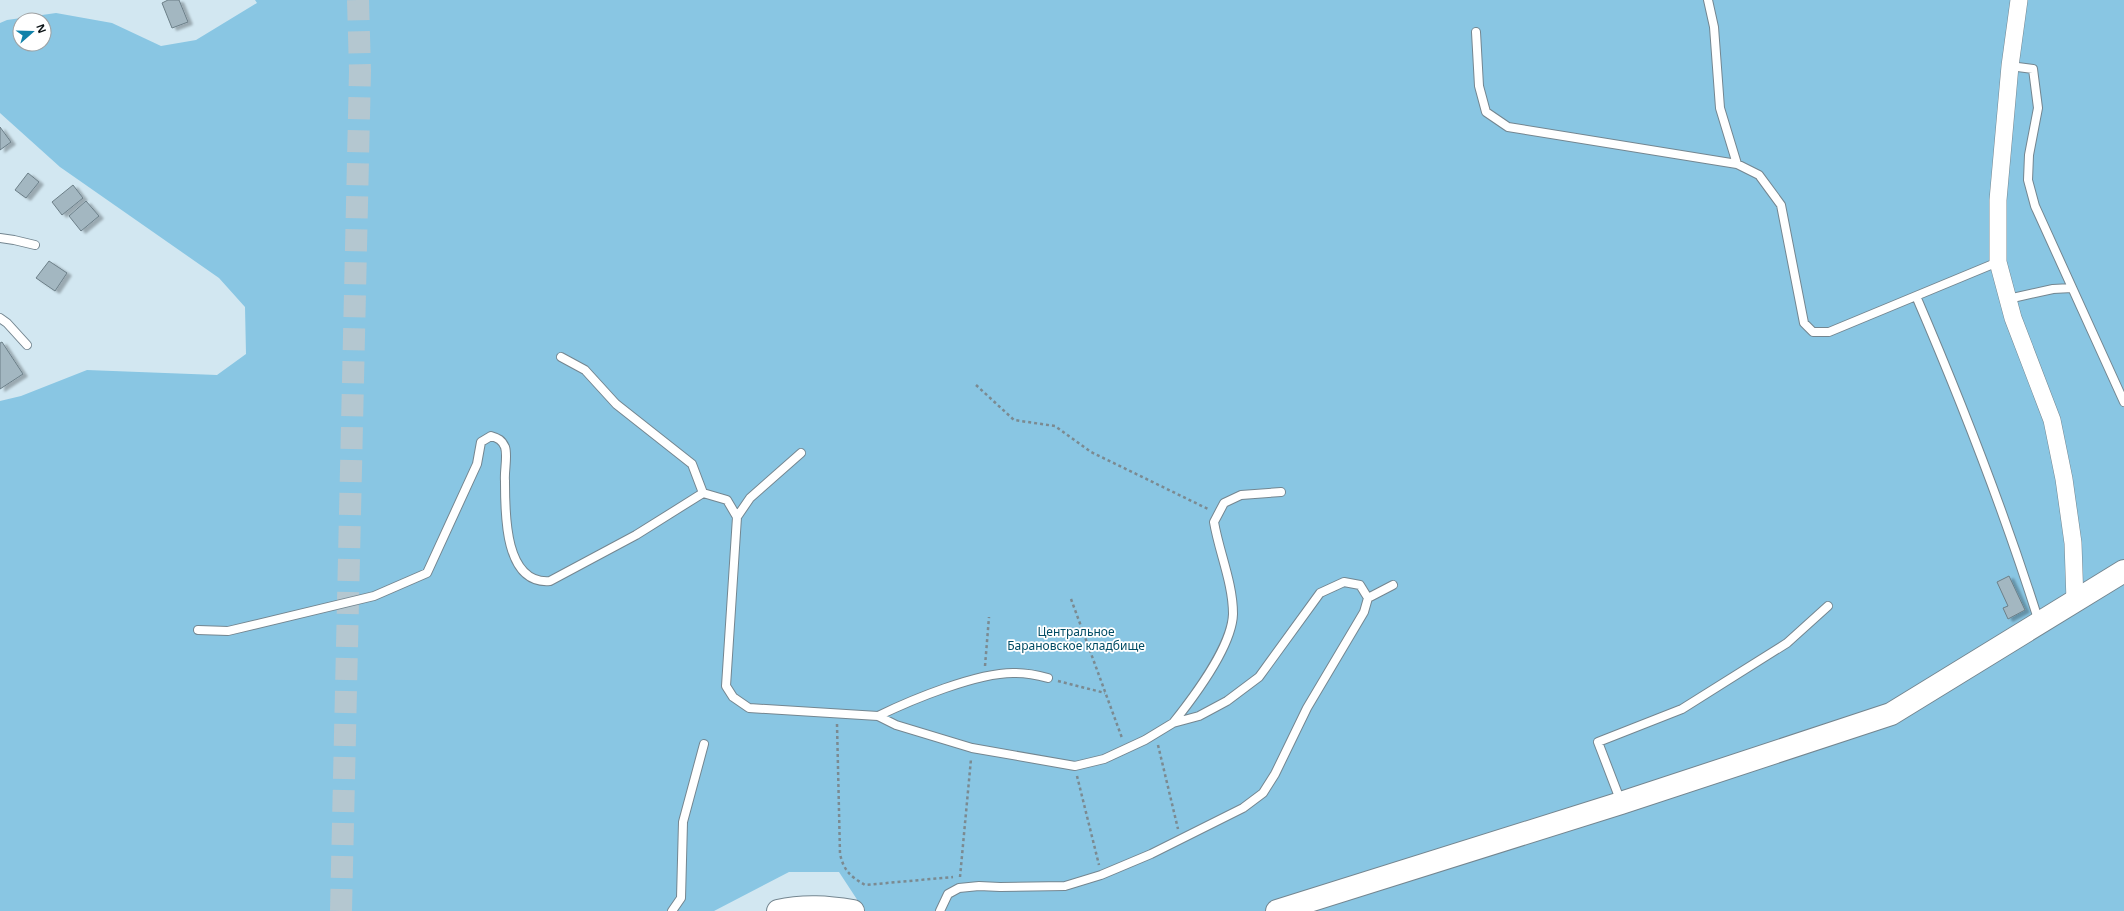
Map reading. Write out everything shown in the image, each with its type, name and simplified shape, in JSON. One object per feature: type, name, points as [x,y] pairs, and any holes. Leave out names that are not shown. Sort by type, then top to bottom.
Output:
[{"type":"street","points":[[2018,0],[2010,66],[1998,200],[1998,262],[2013,318],[2052,420],[2064,479],[2073,543],[2074,601]]},
{"type":"street","points":[[1277,911],[1621,803],[1891,714],[2124,571]]},
{"type":"street","points":[[778,911],[792,908],[822,906],[853,911]]},
{"type":"lane","points":[[1708,0],[1714,27],[1720,108],[1737,164]]},
{"type":"lane","points":[[1476,32],[1479,86],[1486,112],[1508,127],[1737,164],[1759,175],[1781,205],[1804,323],[1813,332],[1829,332],[1998,262]]},
{"type":"lane","points":[[2010,66],[2034,69],[2038,108],[2029,155],[2028,180],[2035,206],[2124,402]]},
{"type":"lane","points":[[0,238],[36,246]]},
{"type":"lane","points":[[2008,299],[2053,290],[2072,288]]},
{"type":"lane","points":[[1916,296],[1956,388],[2004,518],[2039,622]]},
{"type":"lane","points":[[0,318],[7,323],[27,345]]},
{"type":"lane","points":[[561,357],[585,370],[616,404],[692,464],[703,492]]},
{"type":"lane","points":[[198,630],[228,631],[367,598],[428,573],[477,464],[481,442],[491,436],[500,439],[506,448],[504,482],[507,534],[514,554],[525,574],[540,582],[550,581],[636,535],[703,492]]},
{"type":"lane","points":[[801,453],[750,498],[737,517],[726,686],[733,697],[749,708],[837,712],[878,716],[896,725],[972,748],[1075,766],[1104,759],[1156,734],[1173,723],[1194,698],[1225,644],[1233,615],[1228,576],[1214,522],[1224,503],[1241,495],[1281,492]]},
{"type":"lane","points":[[703,492],[727,500],[737,517]]},
{"type":"lane","points":[[1173,723],[1199,716],[1228,701],[1259,678],[1320,593],[1344,582],[1360,585],[1368,598]]},
{"type":"lane","points":[[940,911],[948,894],[959,888],[979,886],[1000,888],[1065,886],[1101,876],[1180,840],[1242,808],[1263,793],[1275,774],[1307,708],[1364,612],[1368,598],[1393,585]]},
{"type":"lane","points":[[1621,803],[1598,742],[1682,709],[1787,643],[1828,606]]},
{"type":"lane","points":[[878,716],[915,700],[984,676],[1014,673],[1032,674],[1048,678]]},
{"type":"lane","points":[[672,911],[681,898],[683,822],[704,744]]},
{"type":"path","points":[[976,385],[1014,420],[1055,426],[1090,452],[1218,514]]},
{"type":"path","points":[[1071,599],[1126,748]]},
{"type":"path","points":[[984,676],[989,617]]},
{"type":"path","points":[[1048,678],[1106,694]]},
{"type":"path","points":[[837,712],[840,854],[843,867],[854,879],[865,885],[960,876]]},
{"type":"path","points":[[1156,734],[1180,840]]},
{"type":"path","points":[[959,888],[972,748]]},
{"type":"path","points":[[1075,766],[1101,876]]},
{"type":"green space","name":"Центральное Барановское кладбище","points":[[255,0],[2124,0],[2124,911],[855,911],[858,901],[839,872],[789,872],[714,911],[0,911],[0,401],[21,396],[87,370],[217,375],[246,354],[245,307],[219,278],[60,167],[0,113],[0,23],[12,19],[12,52],[52,52],[52,14],[56,13],[112,23],[161,46],[196,40],[257,3]]},
{"type":"building","points":[[168,0],[179,0],[188,22],[172,28],[162,3]]},
{"type":"building","points":[[0,127],[11,142],[0,150]]},
{"type":"building","points":[[28,173],[39,182],[26,198],[15,190]]},
{"type":"building","points":[[73,185],[83,198],[62,215],[52,202]]},
{"type":"building","points":[[86,201],[99,216],[81,231],[69,216]]},
{"type":"building","points":[[49,261],[67,273],[55,291],[36,278]]},
{"type":"building","points":[[2,342],[23,374],[0,389],[0,343]]},
{"type":"building","points":[[2009,576],[2025,610],[2008,619],[2003,608],[2008,606],[1997,582]]},
{"type":"tunnel","points":[[341,911],[360,71],[358,0]]}]
